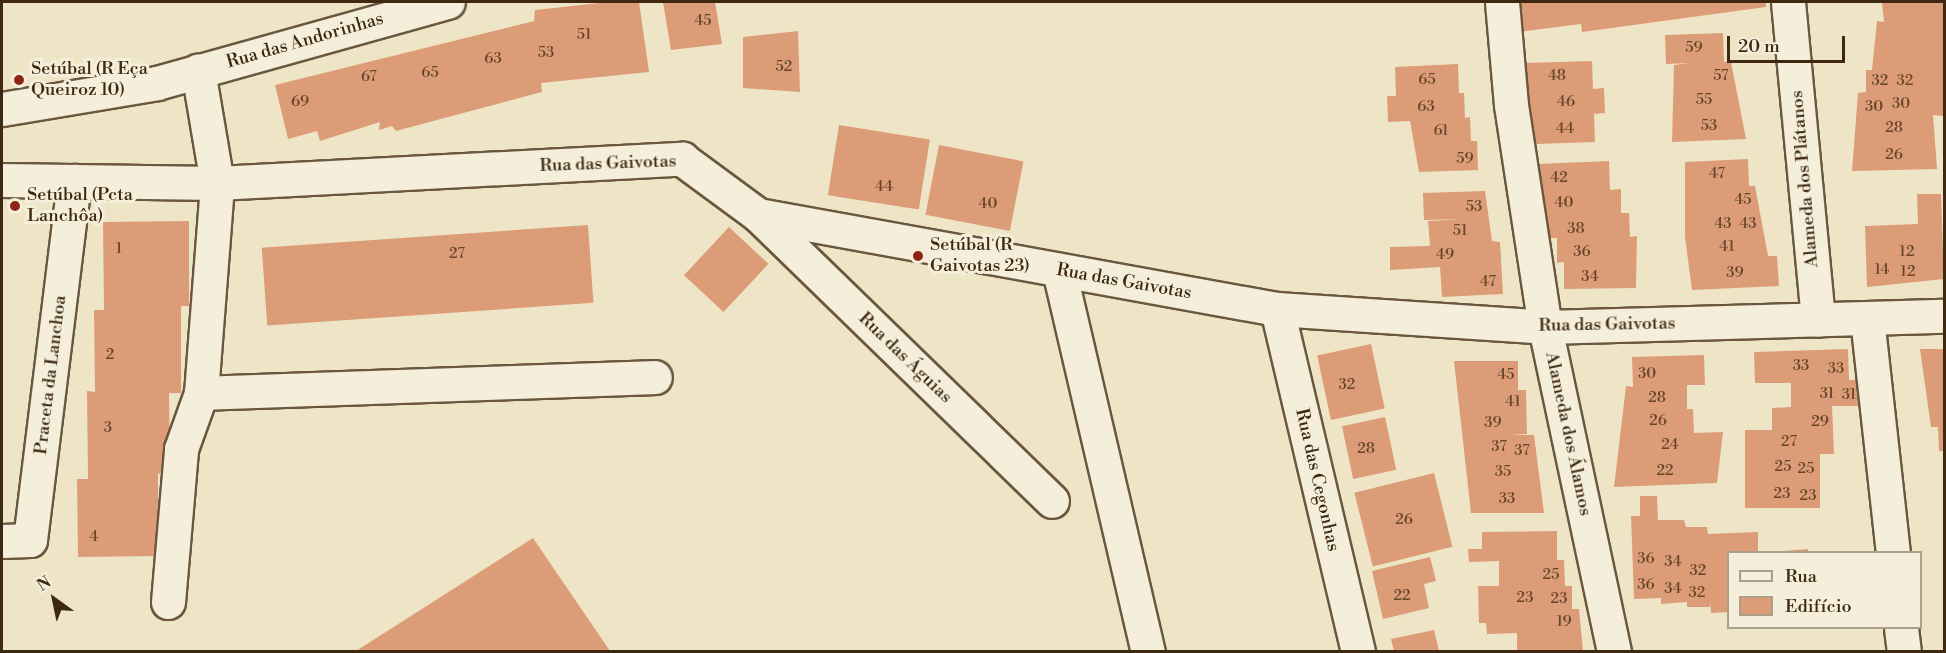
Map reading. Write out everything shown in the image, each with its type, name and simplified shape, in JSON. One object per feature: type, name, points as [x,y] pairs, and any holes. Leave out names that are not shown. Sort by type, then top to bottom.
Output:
[{"type":"street","name":"Rua das Andorinhas","points":[[2,109],[198,71],[448,2]]},
{"type":"street","name":"Alameda dos Álamos","points":[[1502,2],[1511,105],[1545,327],[1614,651]]},
{"type":"street","name":"Alameda dos Plátanos","points":[[1788,2],[1818,320]]},
{"type":"street","points":[[168,602],[181,449],[201,393],[217,183],[198,71]]},
{"type":"street","name":"Rua das Gaivotas","points":[[2,180],[217,183],[682,159],[758,215],[1277,309],[1545,327],[1944,316]]},
{"type":"street","name":"Praceta da Lanchoa","points":[[2,541],[30,540],[74,181]]},
{"type":"street","name":"Rua das Águias","points":[[758,215],[1052,501]]},
{"type":"street","points":[[1059,270],[1148,651]]},
{"type":"street","name":"Rua das Cegonhas","points":[[1277,309],[1358,651]]},
{"type":"street","points":[[1867,318],[1893,551]]},
{"type":"street","points":[[201,393],[655,377]]},
{"type":"street","points":[[1901,629],[1904,651]]},
{"type":"building","points":[[609,2],[639,2],[649,72],[541,83],[542,92],[396,131],[392,126],[379,130],[380,122],[320,141],[317,131],[288,139],[275,85],[534,21],[535,10]]},
{"type":"building","points":[[663,2],[715,2],[722,44],[671,50]]},
{"type":"building","points":[[1514,2],[1766,2],[1766,7],[1582,32],[1581,24],[1517,32]]},
{"type":"building","points":[[1882,2],[1944,2],[1943,116],[1933,115],[1937,169],[1852,171],[1858,93],[1866,92],[1866,70],[1872,70],[1877,21],[1884,22]]},
{"type":"building","points":[[798,31],[800,92],[743,88],[743,37]]},
{"type":"building","points":[[1723,33],[1724,62],[1731,62],[1746,139],[1672,142],[1674,65],[1690,63],[1666,64],[1665,35]]},
{"type":"building","points":[[1592,61],[1593,89],[1604,88],[1605,113],[1594,114],[1595,142],[1536,144],[1522,63]]},
{"type":"building","points":[[1458,64],[1459,93],[1464,93],[1465,118],[1470,117],[1471,141],[1477,141],[1478,170],[1419,172],[1410,121],[1388,122],[1387,96],[1396,96],[1395,67]]},
{"type":"building","points":[[839,125],[930,139],[919,210],[828,195]]},
{"type":"building","points":[[939,145],[1023,161],[1010,231],[925,215]]},
{"type":"building","points":[[1748,159],[1749,186],[1755,186],[1768,256],[1777,256],[1779,286],[1692,290],[1685,237],[1685,162]]},
{"type":"building","points":[[1609,161],[1610,190],[1621,189],[1621,213],[1629,213],[1630,237],[1637,236],[1636,288],[1564,289],[1564,262],[1557,263],[1557,238],[1549,238],[1537,164]]},
{"type":"building","points":[[1485,191],[1492,241],[1500,242],[1503,294],[1442,297],[1440,267],[1390,270],[1390,247],[1430,246],[1428,221],[1463,219],[1424,220],[1423,193]]},
{"type":"building","points":[[1917,194],[1941,194],[1944,279],[1867,287],[1865,226],[1918,224]]},
{"type":"building","points":[[189,221],[189,306],[181,306],[181,393],[169,393],[170,470],[158,474],[158,556],[78,557],[77,479],[88,479],[87,391],[95,392],[94,310],[104,310],[103,222]]},
{"type":"building","points":[[588,225],[593,303],[267,326],[262,248]]},
{"type":"building","points":[[729,227],[768,264],[723,312],[684,275]]},
{"type":"building","points":[[1371,344],[1385,409],[1331,420],[1317,355]]},
{"type":"building","points":[[1848,349],[1849,380],[1863,380],[1863,406],[1832,406],[1834,454],[1820,454],[1820,508],[1745,508],[1745,430],[1772,430],[1772,408],[1791,407],[1791,383],[1755,383],[1754,352]]},
{"type":"building","points":[[1920,349],[1944,349],[1944,451],[1939,451],[1938,427],[1931,427]]},
{"type":"building","points":[[1704,355],[1705,385],[1687,385],[1687,409],[1693,409],[1694,433],[1723,432],[1717,483],[1614,487],[1626,386],[1633,387],[1632,357]]},
{"type":"building","points":[[1454,361],[1518,361],[1518,390],[1526,390],[1527,434],[1510,435],[1534,435],[1544,513],[1471,513]]},
{"type":"building","points":[[1385,417],[1396,470],[1353,479],[1342,426]]},
{"type":"building","points":[[1434,473],[1452,547],[1373,567],[1354,493]]},
{"type":"building","points":[[1640,496],[1657,496],[1658,520],[1684,520],[1686,527],[1707,527],[1708,534],[1758,532],[1758,551],[1727,551],[1727,612],[1711,613],[1710,600],[1710,607],[1687,607],[1687,602],[1661,604],[1661,598],[1634,599],[1631,516],[1640,516]]},
{"type":"building","points":[[1557,531],[1557,560],[1564,560],[1565,586],[1572,586],[1572,609],[1579,609],[1583,651],[1517,651],[1517,633],[1487,634],[1486,623],[1479,623],[1478,586],[1499,586],[1499,561],[1469,562],[1468,549],[1482,549],[1482,532]]},
{"type":"building","points":[[533,538],[610,651],[356,651]]},
{"type":"building","points":[[1808,549],[1808,551],[1784,551]]},
{"type":"building","points":[[1430,557],[1436,581],[1424,584],[1429,608],[1383,619],[1372,571]]},
{"type":"building","points":[[1434,630],[1439,651],[1394,651],[1391,639]]},
{"type":"place","name":"Setúbal (R Eça Queiroz 10)","points":[[19,80]]},
{"type":"place","name":"Setúbal (Pcta Lanchôa)","points":[[15,206]]},
{"type":"place","name":"Setúbal (R Gaivotas 23)","points":[[918,256]]}]
